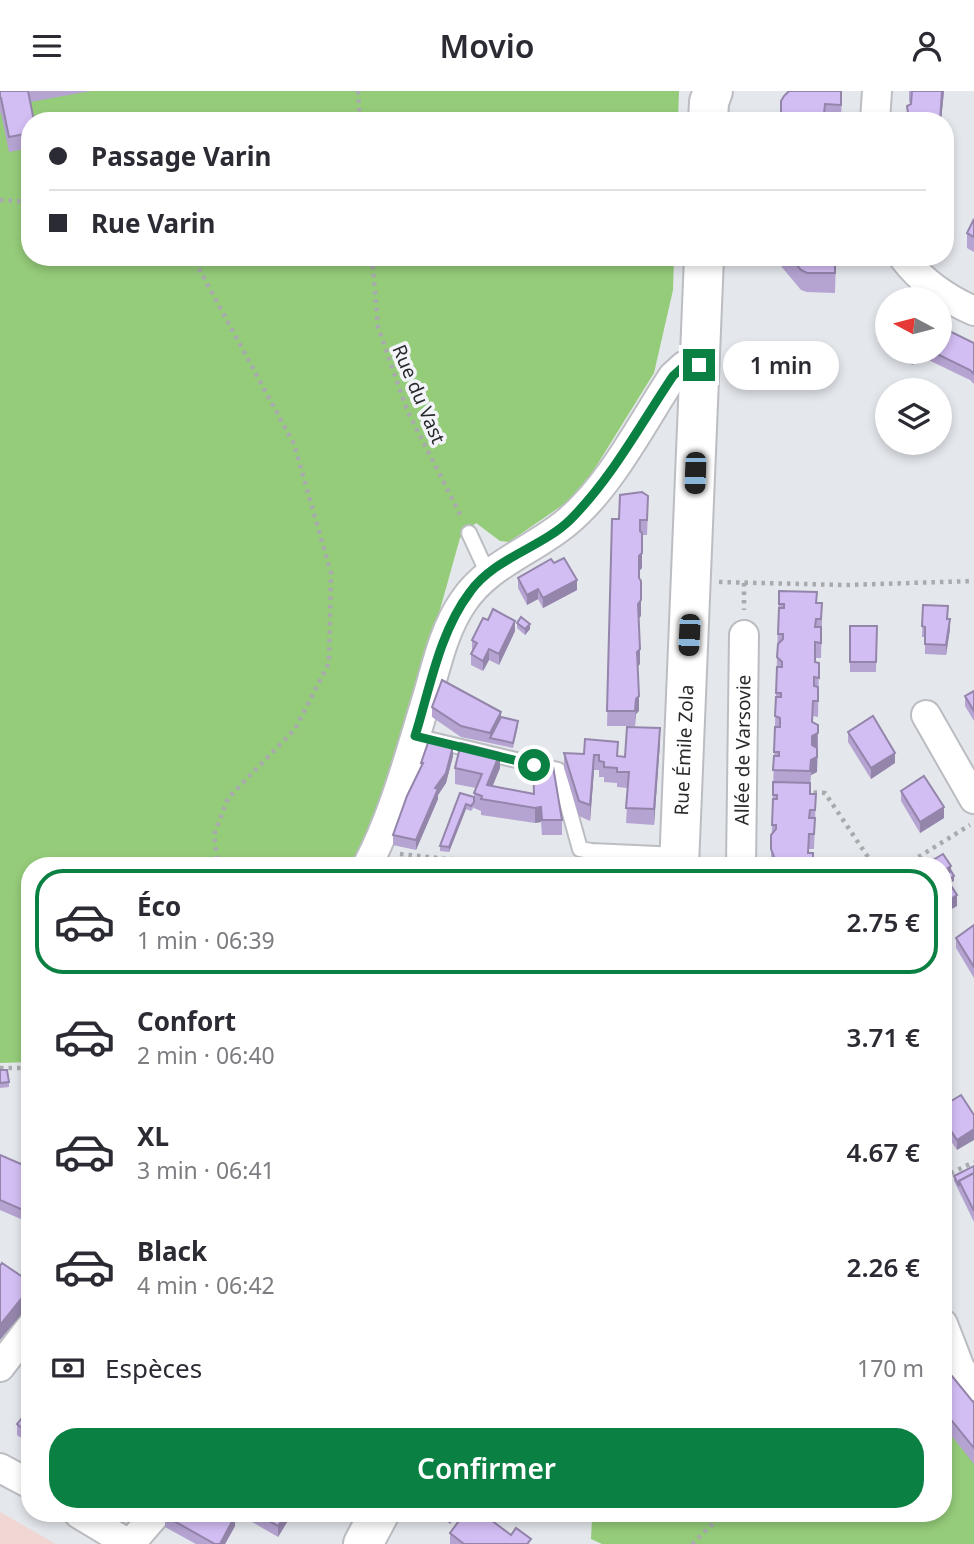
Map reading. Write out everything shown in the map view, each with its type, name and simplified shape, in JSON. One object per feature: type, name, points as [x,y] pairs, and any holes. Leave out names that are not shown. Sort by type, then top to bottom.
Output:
[{"type":"main road","name":"Rue Émile Zola","points":[[679,857],[704,266]]},
{"type":"main road","points":[[363,1544],[375,1522]]},
{"type":"street","points":[[876,112],[877,91]]},
{"type":"street","points":[[911,266],[944,295],[974,311]]},
{"type":"street","points":[[372,857],[452,621],[472,588],[488,574],[567,522],[607,477],[673,376],[684,366],[699,365]]},
{"type":"street","name":"Allée de Varsovie","points":[[741,857],[744,635]]},
{"type":"street","points":[[926,716],[974,799]]},
{"type":"street","points":[[0,1367],[21,1340]]},
{"type":"street","points":[[952,1347],[960,1367],[974,1386]]},
{"type":"street","points":[[0,1468],[21,1479]]},
{"type":"street","points":[[92,1522],[129,1544],[149,1522]]},
{"type":"lane","points":[[469,533],[488,574]]},
{"type":"lane","points":[[415,736],[558,770],[580,849],[650,857]]},
{"type":"path","points":[[358,91],[359,112]]},
{"type":"path","points":[[0,200],[21,201]]},
{"type":"path","points":[[198,266],[294,444],[331,573],[329,663],[295,729],[228,798],[214,835],[217,857]]},
{"type":"path","name":"Rue du Vast","points":[[373,266],[378,327],[407,411],[469,533]]},
{"type":"path","points":[[710,582],[846,585],[974,581]]},
{"type":"path","points":[[797,792],[825,793],[868,857]]},
{"type":"path","points":[[918,857],[974,822]]},
{"type":"path","points":[[586,857],[591,851]]},
{"type":"path","points":[[0,1068],[21,1068]]},
{"type":"path","points":[[952,1173],[974,1162]]},
{"type":"path","points":[[692,1544],[715,1522]]},
{"type":"shaded area","points":[[0,1512],[56,1544],[0,1544]]},
{"type":"green space","points":[[0,91],[679,91],[678,112],[21,112],[21,266],[674,266],[673,290],[654,373],[592,473],[567,502],[509,542],[500,541],[476,523],[460,538],[401,749],[358,857],[21,857],[21,1062],[0,1063]]},
{"type":"green space","points":[[952,1391],[974,1418],[974,1544],[602,1544],[591,1539],[592,1522],[952,1522]]},
{"type":"building","points":[[0,91],[28,91],[32,112],[21,112],[21,135],[9,137]]},
{"type":"building","points":[[789,91],[841,91],[841,105],[825,104],[824,112],[781,112],[784,96]]},
{"type":"building","points":[[912,91],[942,91],[941,112],[908,112],[907,106],[911,104]]},
{"type":"building","points":[[974,219],[974,237],[967,233]]},
{"type":"building","points":[[798,266],[835,266],[835,273],[807,273]]},
{"type":"building","points":[[952,332],[974,343],[974,374],[952,361]]},
{"type":"building","points":[[642,492],[648,496],[647,520],[640,520],[640,649],[637,652],[639,696],[636,699],[635,711],[607,711],[612,519],[619,519],[620,495]]},
{"type":"building","points":[[564,558],[577,580],[543,598],[538,589],[527,595],[518,578],[551,559],[554,563]]},
{"type":"building","points":[[779,591],[817,592],[816,603],[822,603],[821,619],[816,619],[815,627],[821,627],[821,643],[815,642],[815,662],[819,663],[819,678],[814,677],[814,686],[818,687],[818,701],[813,701],[812,722],[818,725],[818,733],[812,736],[817,757],[811,760],[810,771],[773,770],[774,756],[779,756],[779,752],[774,752],[775,727],[780,727],[780,718],[775,716],[776,697],[781,697],[781,693],[776,693],[777,667],[782,667],[782,662],[777,657],[778,644],[783,639],[783,634],[778,634],[779,608],[784,608],[784,604],[779,604]]},
{"type":"building","points":[[923,605],[948,606],[947,619],[950,619],[946,645],[925,644]]},
{"type":"building","points":[[493,609],[515,621],[499,654],[489,649],[483,661],[471,654],[477,643],[472,640],[483,618],[488,620]]},
{"type":"building","points":[[521,617],[530,624],[525,629],[517,623]]},
{"type":"building","points":[[850,626],[877,626],[876,662],[850,662]]},
{"type":"building","points":[[442,680],[501,712],[490,733],[461,726],[432,707]]},
{"type":"building","points":[[974,691],[974,711],[965,696]]},
{"type":"building","points":[[873,716],[895,753],[871,768],[848,732]]},
{"type":"building","points":[[501,717],[518,721],[513,743],[490,738]]},
{"type":"building","points":[[627,727],[660,728],[654,809],[626,808],[629,772],[617,772],[617,768],[604,767],[604,762],[599,761],[599,755],[594,755],[590,805],[579,801],[564,753],[584,754],[585,739],[618,742],[617,756],[625,757]]},
{"type":"building","points":[[429,740],[453,746],[446,773],[435,788],[438,789],[416,840],[393,835],[423,763]]},
{"type":"building","points":[[461,743],[500,753],[487,785],[534,794],[533,761],[553,766],[562,820],[542,820],[541,807],[481,799],[482,796],[474,793],[482,774],[455,768]]},
{"type":"building","points":[[924,776],[944,807],[920,822],[901,791]]},
{"type":"building","points":[[773,782],[810,783],[810,794],[816,794],[815,810],[810,810],[809,818],[815,818],[814,834],[809,834],[808,853],[813,853],[813,857],[774,857],[771,835],[776,829],[776,825],[772,825],[773,799],[777,799],[777,795],[773,795]]},
{"type":"building","points":[[460,793],[474,797],[474,802],[471,806],[466,804],[449,847],[440,846]]},
{"type":"building","points":[[974,925],[974,967],[956,938]]},
{"type":"building","points":[[0,1070],[7,1070],[9,1082],[0,1083]]},
{"type":"building","points":[[961,1095],[974,1115],[974,1129],[957,1140],[952,1132],[952,1100]]},
{"type":"building","points":[[0,1155],[21,1164],[21,1209],[0,1200]]},
{"type":"building","points":[[974,1166],[974,1173],[959,1181],[959,1186],[954,1176]]},
{"type":"building","points":[[974,1173],[974,1211],[959,1181]]},
{"type":"building","points":[[2,1263],[21,1276],[21,1299],[0,1325]]},
{"type":"building","points":[[952,1376],[974,1403],[974,1448],[952,1421]]},
{"type":"building","points":[[176,1522],[232,1522],[220,1544],[215,1544]]},
{"type":"building","points":[[458,1522],[494,1522],[511,1535],[516,1528],[531,1539],[527,1544],[464,1544],[450,1533]]},
{"type":"route","points":[[534,765],[415,736],[452,621],[472,588],[488,574],[567,522],[595,493],[673,376],[684,366],[699,365]]}]
